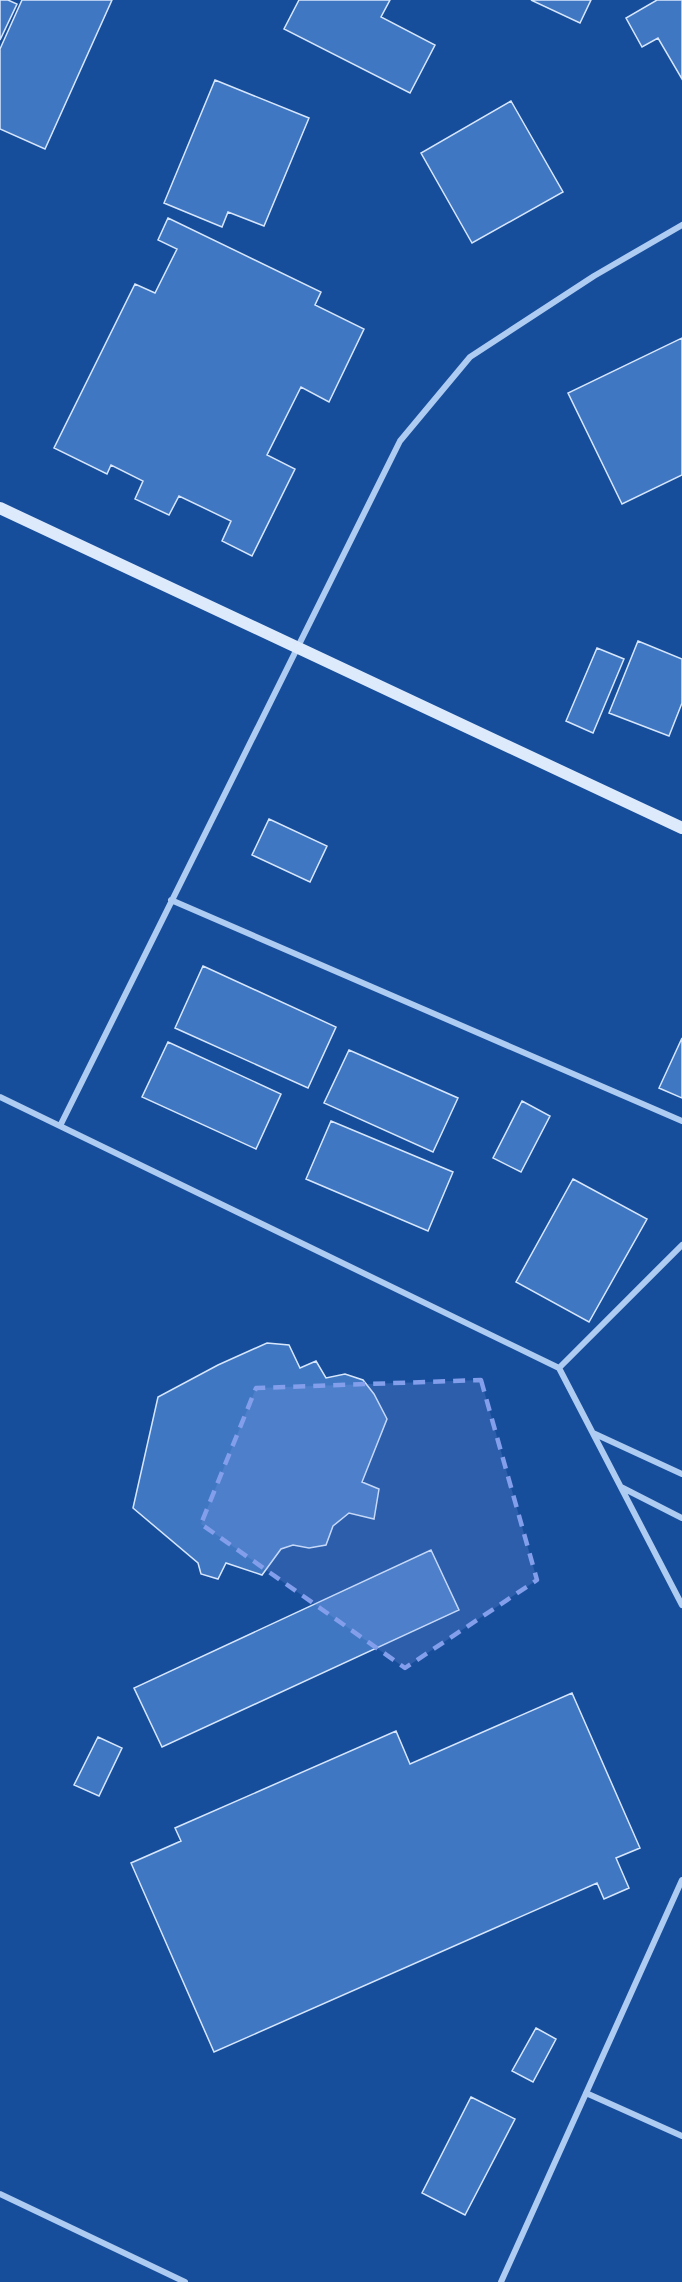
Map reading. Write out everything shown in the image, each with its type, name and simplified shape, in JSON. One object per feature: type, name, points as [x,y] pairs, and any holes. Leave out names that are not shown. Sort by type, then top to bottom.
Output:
[{"type":"street","points":[[60,1126],[400,441],[470,357],[594,276],[682,225]]},
{"type":"street","points":[[0,508],[682,828]]},
{"type":"street","points":[[171,900],[682,1121]]},
{"type":"street","points":[[0,1098],[559,1368],[682,1605]]},
{"type":"street","points":[[559,1368],[682,1245]]},
{"type":"street","points":[[592,1433],[682,1474]]},
{"type":"street","points":[[621,1487],[682,1518]]},
{"type":"street","points":[[501,2282],[682,1880]]},
{"type":"street","points":[[586,2093],[682,2136]]},
{"type":"street","points":[[0,2194],[185,2282]]},
{"type":"highlighted area","points":[[481,1380],[537,1580],[405,1668],[201,1524],[256,1388]]},
{"type":"building","points":[[0,0],[8,0],[17,4],[0,40]]},
{"type":"building","points":[[22,0],[112,0],[45,149],[0,129],[0,49]]},
{"type":"building","points":[[299,0],[390,0],[381,17],[435,45],[410,93],[284,29]]},
{"type":"building","points":[[531,0],[591,0],[580,23]]},
{"type":"building","points":[[657,0],[682,0],[682,79],[658,38],[642,47],[626,18]]},
{"type":"building","points":[[215,80],[309,118],[264,226],[228,212],[222,227],[164,203]]},
{"type":"building","points":[[511,101],[563,192],[472,243],[421,153]]},
{"type":"building","points":[[168,218],[321,292],[315,305],[364,329],[329,402],[301,387],[267,455],[295,469],[252,556],[222,541],[231,521],[179,496],[169,515],[135,499],[143,481],[111,465],[107,474],[54,448],[135,284],[155,293],[177,249],[158,240]]},
{"type":"building","points":[[682,338],[682,475],[622,504],[568,393]]},
{"type":"building","points":[[638,641],[682,659],[682,703],[669,736],[609,713]]},
{"type":"building","points":[[597,648],[624,659],[593,733],[566,721]]},
{"type":"building","points":[[269,819],[327,846],[310,882],[252,855]]},
{"type":"building","points":[[203,966],[336,1027],[308,1088],[175,1028]]},
{"type":"building","points":[[682,1038],[682,1098],[659,1088]]},
{"type":"building","points":[[168,1042],[281,1094],[256,1149],[142,1097]]},
{"type":"building","points":[[349,1050],[458,1098],[433,1152],[324,1103]]},
{"type":"building","points":[[522,1101],[550,1116],[521,1172],[493,1158]]},
{"type":"building","points":[[331,1121],[453,1172],[428,1231],[306,1179]]},
{"type":"building","points":[[573,1179],[647,1219],[589,1322],[516,1282]]},
{"type":"building","points":[[267,1343],[289,1345],[300,1368],[316,1361],[326,1378],[345,1374],[363,1380],[374,1394],[387,1419],[362,1482],[379,1489],[374,1519],[349,1513],[333,1526],[326,1545],[309,1548],[293,1545],[281,1549],[262,1575],[226,1563],[218,1579],[201,1574],[198,1563],[133,1508],[158,1397],[218,1365]]},
{"type":"building","points":[[431,1550],[459,1610],[162,1747],[134,1688]]},
{"type":"building","points":[[572,1693],[640,1848],[616,1858],[629,1888],[604,1899],[597,1883],[214,2052],[131,1863],[181,1841],[175,1828],[396,1731],[410,1764]]},
{"type":"building","points":[[98,1737],[122,1748],[99,1796],[74,1785]]},
{"type":"building","points":[[536,2028],[556,2039],[533,2082],[512,2071]]},
{"type":"building","points":[[471,2097],[515,2119],[465,2215],[422,2193]]}]
